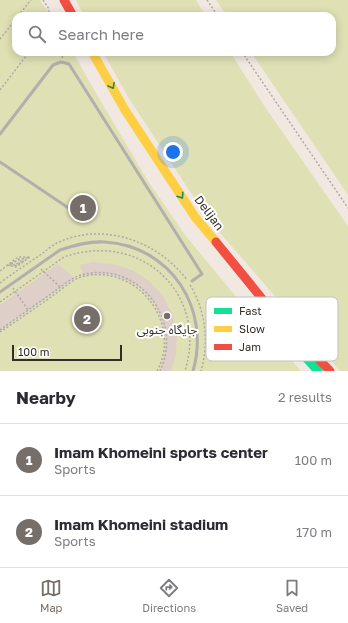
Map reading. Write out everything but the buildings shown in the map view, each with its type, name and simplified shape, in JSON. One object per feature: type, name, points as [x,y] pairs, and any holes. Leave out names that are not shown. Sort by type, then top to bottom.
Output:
[{"type":"main road","points":[[64,0],[70,12]]},
{"type":"main road","name":"Delijan","points":[[94,56],[125,110],[195,217],[261,297]]},
{"type":"main road","points":[[309,361],[318,371]]},
{"type":"main road","name":"Delijan","points":[[320,361],[330,371]]},
{"type":"lane","points":[[0,134],[53,65],[61,62],[69,64],[202,274],[192,281]]},
{"type":"lane","points":[[0,162],[76,213]]},
{"type":"lane","points":[[0,292],[60,250],[93,242],[110,242],[137,249],[165,267],[180,284],[188,298],[194,312],[198,343],[193,371]]},
{"type":"path","points":[[21,12],[31,0]]},
{"type":"path","points":[[43,0],[50,9],[50,12]]},
{"type":"path","points":[[207,0],[215,12]]},
{"type":"path","points":[[0,39],[12,24]]},
{"type":"path","points":[[0,90],[26,56]]},
{"type":"path","points":[[245,56],[348,208]]},
{"type":"path","points":[[0,283],[57,243],[69,238],[92,234],[111,235],[128,238],[151,247],[175,266],[186,280],[199,304],[204,320],[205,343],[205,354],[201,371]]},
{"type":"path","points":[[0,302],[64,257],[83,251],[94,250],[114,251],[134,256],[152,266],[174,288],[186,314],[190,342],[185,371]]},
{"type":"path","points":[[0,270],[18,257],[30,257]]},
{"type":"path","points":[[7,265],[16,266],[30,257]]},
{"type":"path","points":[[38,266],[60,288]]},
{"type":"path","points":[[0,331],[76,276],[102,273],[124,278],[143,289],[159,310],[165,326],[166,352],[159,371]]},
{"type":"path","points":[[0,331],[77,278],[94,275],[111,276],[127,281],[141,290],[157,310],[163,326],[164,343],[159,371]]},
{"type":"path","points":[[11,285],[28,310]]},
{"type":"green space","points":[[0,0],[40,0],[48,12],[12,12],[12,56],[75,56],[148,181],[185,235],[236,297],[206,297],[206,361],[292,361],[301,371],[0,371]]},
{"type":"green space","points":[[76,0],[196,0],[204,12],[82,12]]},
{"type":"green space","points":[[216,0],[348,0],[348,195],[254,56],[336,56],[336,12],[224,12]]},
{"type":"green space","points":[[105,56],[233,56],[265,107],[348,226],[348,371],[340,371],[331,361],[338,361],[338,297],[276,297],[208,219],[128,97]]},
{"type":"traffic: fast","points":[[309,361],[318,371]]},
{"type":"traffic: slow","points":[[94,56],[125,110],[195,217],[216,242]]},
{"type":"traffic: jam","points":[[64,0],[71,12]]},
{"type":"traffic: jam","points":[[216,242],[261,297]]},
{"type":"traffic: jam","points":[[320,361],[330,371]]},
{"type":"place","name":"Imam Khomeini sports center","points":[[83,208]]},
{"type":"place","name":"جایگاه جنوبی","points":[[167,316]]},
{"type":"place","name":"Imam Khomeini stadium","points":[[87,319]]}]
